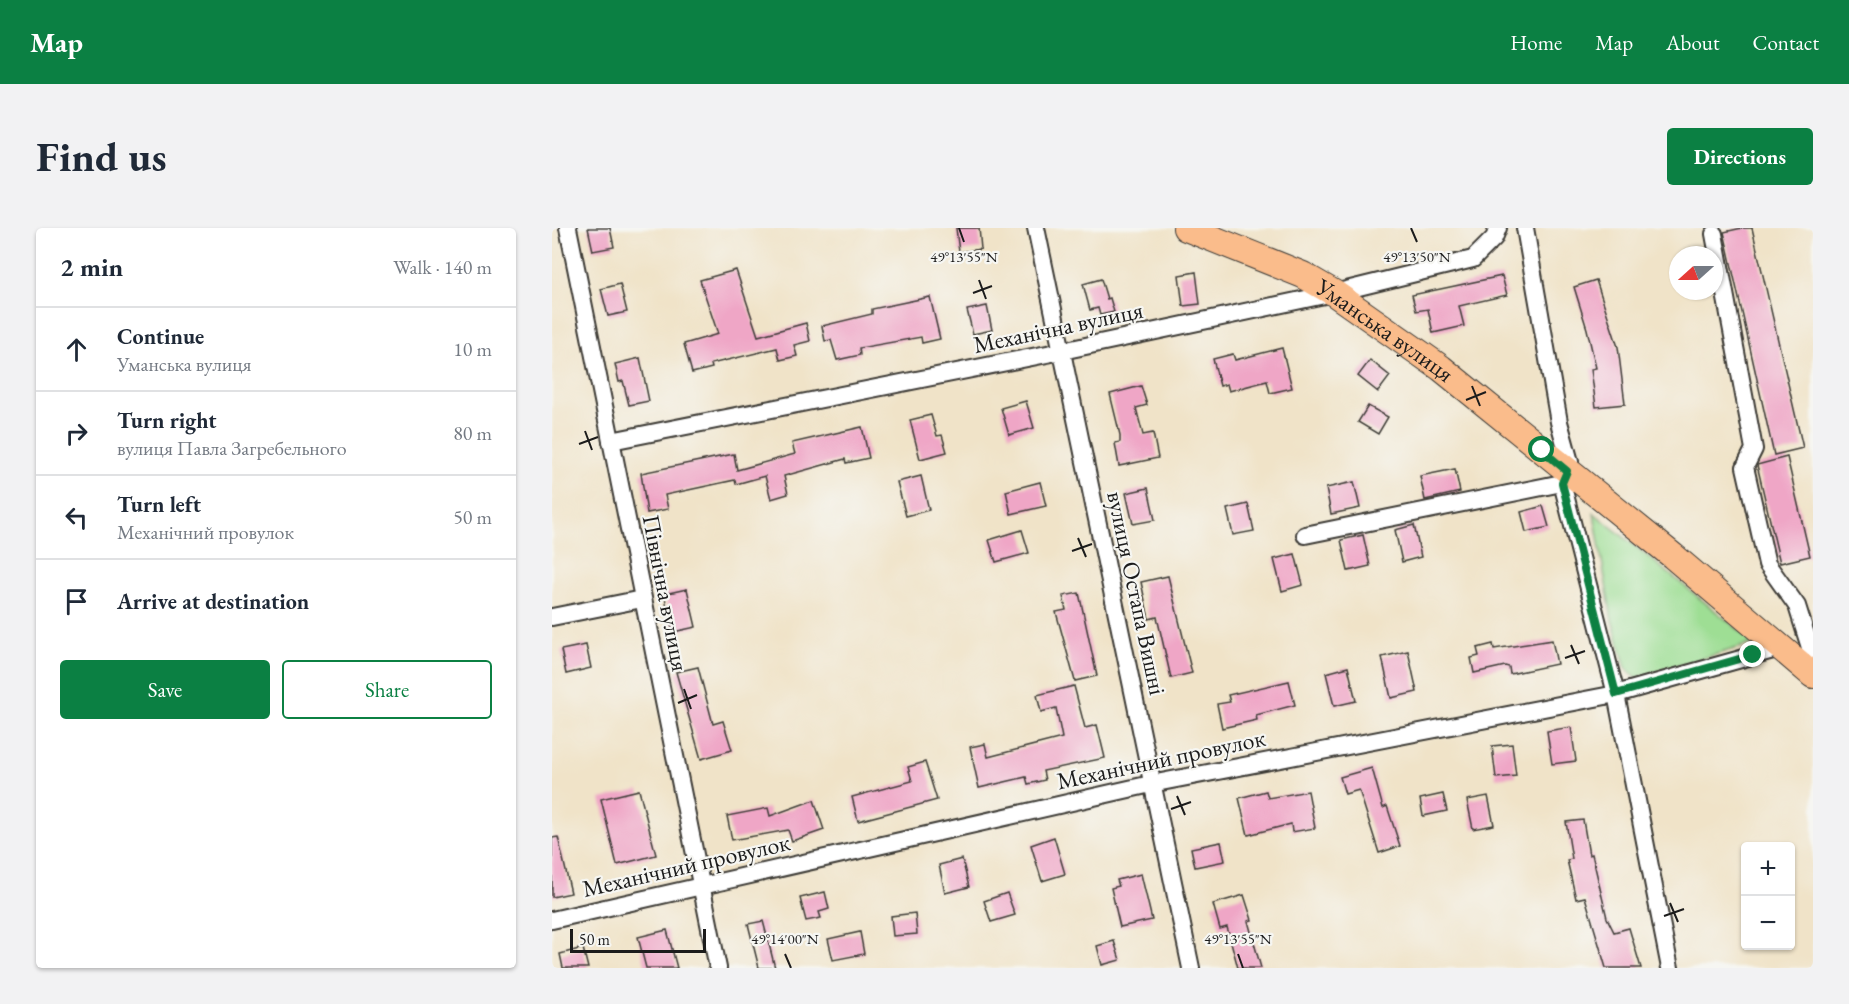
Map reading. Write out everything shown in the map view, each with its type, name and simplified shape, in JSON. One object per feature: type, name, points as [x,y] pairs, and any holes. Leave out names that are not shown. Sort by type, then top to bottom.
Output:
[{"type":"main road","name":"Уманська вулиця","points":[[1185,228],[1303,276],[1334,293],[1441,368],[1564,477],[1673,556],[1813,675]]},
{"type":"street","name":"Північна вулиця","points":[[568,228],[718,968]]},
{"type":"street","name":"вулиця Остапа Вишні","points":[[1036,228],[1191,968]]},
{"type":"street","name":"Механічна вулиця","points":[[611,441],[1062,351],[1334,293],[1473,259],[1494,238],[1498,228]]},
{"type":"street","points":[[1525,228],[1559,422],[1570,462],[1564,477],[1616,694],[1670,968]]},
{"type":"street","points":[[1714,234],[1754,449],[1745,468],[1767,564],[1797,606],[1813,657]]},
{"type":"street","points":[[1305,535],[1564,477]]},
{"type":"street","points":[[552,617],[642,599]]},
{"type":"street","name":"Механічний провулок","points":[[552,920],[1152,784],[1616,694],[1780,648]]},
{"type":"green space","points":[[1594,513],[1755,643],[1636,678],[1626,668],[1612,620]]},
{"type":"building","points":[[588,228],[610,228],[614,247],[593,251]]},
{"type":"building","points":[[956,228],[979,228],[981,249],[959,252]]},
{"type":"building","points":[[1752,228],[1803,448],[1774,455],[1724,232]]},
{"type":"building","points":[[736,270],[758,336],[806,323],[810,341],[794,345],[797,356],[780,360],[777,348],[711,364],[712,368],[692,373],[684,344],[718,334],[700,280]]},
{"type":"building","points":[[1196,272],[1200,304],[1183,306],[1179,275]]},
{"type":"building","points":[[1502,276],[1507,295],[1459,306],[1464,326],[1433,333],[1428,309],[1416,311],[1412,295]]},
{"type":"building","points":[[1101,279],[1114,312],[1100,315],[1098,308],[1090,310],[1083,284]]},
{"type":"building","points":[[1596,280],[1618,347],[1625,404],[1596,407],[1591,369],[1596,368],[1574,287]]},
{"type":"building","points":[[620,284],[627,312],[608,316],[601,289]]},
{"type":"building","points":[[930,297],[940,339],[922,343],[921,337],[859,348],[860,355],[837,360],[831,340],[825,341],[822,326],[872,314],[872,309]]},
{"type":"building","points":[[987,306],[992,330],[973,334],[967,310]]},
{"type":"building","points":[[1282,348],[1292,388],[1270,393],[1267,381],[1229,391],[1227,384],[1220,386],[1213,359],[1233,354],[1235,360]]},
{"type":"building","points":[[640,358],[649,401],[629,405],[623,381],[619,382],[615,364]]},
{"type":"building","points":[[1370,360],[1390,376],[1378,392],[1358,376]]},
{"type":"building","points":[[1141,386],[1147,405],[1136,408],[1143,435],[1153,433],[1158,458],[1119,466],[1115,443],[1120,442],[1120,435],[1110,394]]},
{"type":"building","points":[[1026,401],[1034,428],[1009,435],[1001,408]]},
{"type":"building","points":[[1368,406],[1388,417],[1378,434],[1358,422]]},
{"type":"building","points":[[931,415],[937,436],[942,435],[947,452],[920,459],[910,420]]},
{"type":"building","points":[[862,427],[869,458],[846,463],[845,459],[784,476],[788,494],[771,499],[765,476],[736,484],[735,480],[665,495],[668,509],[647,513],[641,473],[734,454],[737,470],[795,454],[792,443]]},
{"type":"building","points":[[1787,457],[1810,556],[1780,563],[1757,465]]},
{"type":"building","points":[[1455,469],[1460,492],[1425,500],[1420,476]]},
{"type":"building","points":[[921,476],[929,510],[906,516],[897,482]]},
{"type":"building","points":[[1040,482],[1046,506],[1011,514],[1006,491]]},
{"type":"building","points":[[1354,482],[1360,508],[1331,514],[1326,488]]},
{"type":"building","points":[[1148,488],[1155,520],[1133,524],[1126,493]]},
{"type":"building","points":[[1248,504],[1254,531],[1233,535],[1227,509]]},
{"type":"building","points":[[1543,506],[1549,527],[1526,532],[1521,512]]},
{"type":"building","points":[[1414,525],[1421,557],[1402,562],[1395,530]]},
{"type":"building","points":[[1022,530],[1029,553],[996,562],[989,540]]},
{"type":"building","points":[[1363,535],[1370,566],[1348,571],[1341,540]]},
{"type":"building","points":[[1295,554],[1303,585],[1282,591],[1274,559]]},
{"type":"building","points":[[1168,576],[1192,673],[1171,678],[1157,617],[1149,619],[1141,582]]},
{"type":"building","points":[[687,589],[696,627],[673,632],[664,594]]},
{"type":"building","points":[[1079,593],[1097,676],[1075,681],[1056,612],[1066,610],[1063,596]]},
{"type":"building","points":[[1552,640],[1557,664],[1510,674],[1509,667],[1505,666],[1474,673],[1471,658],[1479,656],[1477,648],[1493,644],[1494,649]]},
{"type":"building","points":[[586,645],[591,668],[566,674],[561,650]]},
{"type":"building","points":[[1408,651],[1417,692],[1391,698],[1382,657]]},
{"type":"building","points":[[698,667],[713,724],[723,721],[732,750],[701,759],[676,672]]},
{"type":"building","points":[[1348,667],[1356,701],[1334,706],[1326,673]]},
{"type":"building","points":[[1289,681],[1295,705],[1256,715],[1257,720],[1222,728],[1217,704],[1230,702],[1228,695]]},
{"type":"building","points":[[1074,686],[1085,728],[1097,725],[1105,758],[1043,771],[1045,780],[1028,784],[1026,777],[979,788],[970,747],[985,744],[988,757],[1062,738],[1056,708],[1041,712],[1037,695]]},
{"type":"building","points":[[1571,727],[1576,761],[1552,764],[1547,731]]},
{"type":"building","points":[[1512,744],[1516,776],[1496,778],[1492,746]]},
{"type":"building","points":[[925,762],[937,800],[858,821],[852,797],[912,781],[908,767]]},
{"type":"building","points":[[1372,768],[1383,808],[1387,806],[1400,846],[1379,853],[1359,790],[1345,794],[1340,777]]},
{"type":"building","points":[[639,790],[656,855],[617,865],[601,799]]},
{"type":"building","points":[[1266,791],[1268,798],[1308,791],[1315,828],[1292,832],[1291,824],[1248,835],[1239,798]]},
{"type":"building","points":[[1443,794],[1447,811],[1423,816],[1420,799]]},
{"type":"building","points":[[1488,796],[1494,825],[1473,829],[1467,800]]},
{"type":"building","points":[[814,800],[824,830],[792,841],[788,830],[732,840],[727,816],[768,808],[770,816]]},
{"type":"building","points":[[1583,820],[1589,855],[1592,854],[1607,918],[1614,932],[1629,928],[1641,968],[1606,968],[1585,897],[1576,899],[1567,860],[1572,859],[1566,822]]},
{"type":"building","points":[[558,837],[571,893],[552,897],[552,838]]},
{"type":"building","points":[[1054,837],[1065,874],[1042,881],[1031,845]]},
{"type":"building","points":[[1221,842],[1225,861],[1195,867],[1191,848]]},
{"type":"building","points":[[962,859],[969,887],[945,893],[939,865]]},
{"type":"building","points":[[1141,874],[1152,920],[1120,927],[1111,888],[1119,886],[1117,880]]},
{"type":"building","points":[[825,892],[829,909],[819,912],[821,918],[806,921],[800,898]]},
{"type":"building","points":[[1007,893],[1015,915],[991,922],[984,901]]},
{"type":"building","points":[[1244,895],[1252,920],[1248,921],[1261,968],[1238,968],[1227,927],[1220,929],[1213,904]]},
{"type":"building","points":[[915,913],[917,934],[893,936],[891,916]]},
{"type":"building","points":[[763,921],[775,968],[759,968],[748,924]]},
{"type":"building","points":[[667,930],[677,968],[646,968],[638,937]]},
{"type":"building","points":[[860,932],[864,954],[833,960],[828,939]]},
{"type":"building","points":[[1114,941],[1120,960],[1102,965],[1097,946]]},
{"type":"building","points":[[583,948],[588,968],[563,968],[560,954]]},
{"type":"route","points":[[1542,450],[1567,471],[1562,483],[1616,694],[1753,655]]}]
